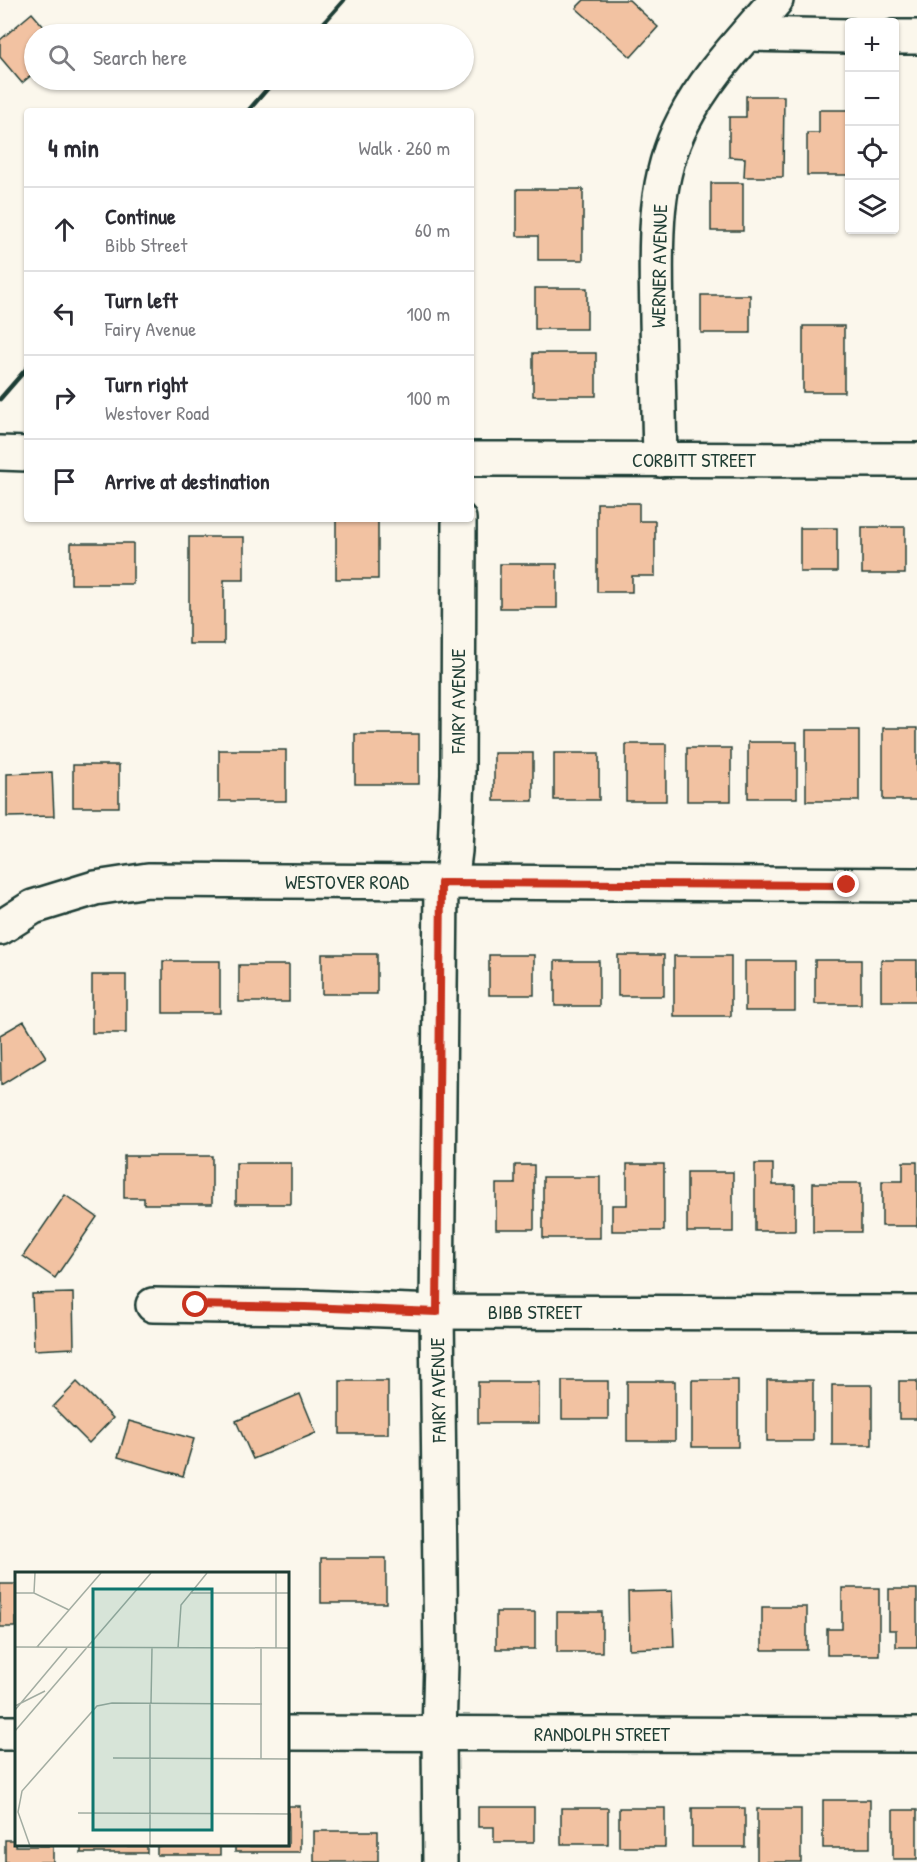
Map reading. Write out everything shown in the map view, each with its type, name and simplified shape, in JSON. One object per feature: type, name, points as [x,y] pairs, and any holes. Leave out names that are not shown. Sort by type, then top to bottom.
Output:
[{"type":"street","name":"WERNER AVENUE","points":[[660,460],[656,251],[657,215],[665,169],[682,124],[705,83],[776,0]]},
{"type":"street","points":[[747,34],[845,36]]},
{"type":"street","points":[[899,37],[917,37]]},
{"type":"street","points":[[0,453],[24,454]]},
{"type":"street","name":"CORBITT STREET","points":[[474,459],[917,460]]},
{"type":"street","name":"FAIRY AVENUE","points":[[440,1862],[441,1663],[437,1312],[446,883],[455,851],[458,775],[459,522]]},
{"type":"street","name":"WESTOVER ROAD","points":[[0,928],[33,907],[95,888],[148,880],[917,885]]},
{"type":"street","name":"BIBB STREET","points":[[153,1305],[437,1312],[917,1313]]},
{"type":"street","name":"RANDOLPH STREET","points":[[290,1733],[917,1735]]},
{"type":"building","points":[[584,0],[629,0],[658,27],[631,57],[576,8]]},
{"type":"building","points":[[32,13],[41,24],[24,24],[24,81],[22,83],[0,57],[0,40]]},
{"type":"building","points":[[746,96],[784,96],[783,177],[744,177],[745,158],[729,157],[729,117],[746,117]]},
{"type":"building","points":[[819,110],[845,110],[845,175],[807,175],[807,133],[819,133]]},
{"type":"building","points":[[711,183],[743,183],[743,231],[711,231]]},
{"type":"building","points":[[517,189],[583,189],[583,260],[538,260],[538,236],[517,236]]},
{"type":"building","points":[[535,288],[587,288],[587,329],[535,329]]},
{"type":"building","points":[[701,295],[750,295],[750,333],[701,333]]},
{"type":"building","points":[[803,326],[844,326],[844,392],[803,392]]},
{"type":"building","points":[[533,353],[596,353],[596,396],[533,396]]},
{"type":"building","points":[[597,503],[639,503],[639,521],[655,521],[655,576],[632,576],[632,592],[597,592]]},
{"type":"building","points":[[336,522],[378,522],[378,579],[336,579]]},
{"type":"building","points":[[862,527],[905,527],[905,574],[862,574]]},
{"type":"building","points":[[800,528],[837,528],[837,572],[800,572]]},
{"type":"building","points":[[189,537],[244,537],[244,580],[224,580],[224,644],[189,644]]},
{"type":"building","points":[[71,543],[133,543],[133,584],[71,584]]},
{"type":"building","points":[[500,564],[557,564],[557,608],[500,608]]},
{"type":"building","points":[[883,728],[917,728],[917,800],[883,800]]},
{"type":"building","points":[[806,730],[859,730],[859,801],[806,801]]},
{"type":"building","points":[[355,734],[419,734],[419,784],[355,784]]},
{"type":"building","points":[[748,742],[797,742],[797,798],[748,798]]},
{"type":"building","points":[[626,744],[666,744],[666,801],[626,801]]},
{"type":"building","points":[[687,748],[731,748],[731,801],[687,801]]},
{"type":"building","points":[[219,750],[286,750],[286,801],[219,801]]},
{"type":"building","points":[[494,753],[533,753],[533,801],[494,801]]},
{"type":"building","points":[[554,753],[599,753],[599,800],[554,800]]},
{"type":"building","points":[[73,765],[119,765],[119,807],[73,807]]},
{"type":"building","points":[[52,772],[54,816],[7,817],[7,774]]},
{"type":"building","points":[[322,954],[377,954],[377,994],[322,994]]},
{"type":"building","points":[[489,955],[534,955],[534,995],[489,995]]},
{"type":"building","points":[[618,955],[664,955],[664,996],[618,996]]},
{"type":"building","points":[[674,956],[731,956],[731,1016],[674,1016]]},
{"type":"building","points":[[815,960],[861,960],[861,1004],[815,1004]]},
{"type":"building","points":[[881,960],[917,960],[917,1001],[881,1001]]},
{"type":"building","points":[[163,961],[220,961],[220,1013],[163,1013]]},
{"type":"building","points":[[555,961],[599,961],[599,1006],[555,1006]]},
{"type":"building","points":[[745,961],[795,961],[795,1011],[745,1011]]},
{"type":"building","points":[[239,965],[289,965],[289,1002],[239,1002]]},
{"type":"building","points":[[92,975],[126,975],[126,1033],[92,1033]]},
{"type":"building","points":[[24,1021],[46,1057],[1,1085],[0,1035]]},
{"type":"building","points":[[124,1156],[212,1156],[212,1204],[144,1204],[144,1198],[124,1198]]},
{"type":"building","points":[[903,1162],[917,1162],[917,1226],[882,1226],[882,1181],[903,1181]]},
{"type":"building","points":[[236,1163],[291,1163],[291,1204],[236,1204]]},
{"type":"building","points":[[627,1164],[664,1164],[664,1231],[612,1231],[612,1205],[627,1205]]},
{"type":"building","points":[[755,1164],[773,1164],[773,1185],[795,1185],[795,1231],[755,1231]]},
{"type":"building","points":[[515,1165],[534,1165],[534,1229],[496,1229],[496,1184],[515,1184]]},
{"type":"building","points":[[687,1172],[733,1172],[733,1232],[687,1232]]},
{"type":"building","points":[[543,1177],[600,1177],[600,1238],[543,1238]]},
{"type":"building","points":[[813,1183],[861,1183],[861,1232],[813,1232]]},
{"type":"building","points":[[65,1195],[97,1217],[55,1278],[23,1256]]},
{"type":"building","points":[[73,1293],[74,1348],[34,1350],[32,1294]]},
{"type":"building","points":[[692,1380],[738,1380],[738,1447],[692,1447]]},
{"type":"building","points":[[767,1380],[813,1380],[813,1441],[767,1441]]},
{"type":"building","points":[[340,1381],[388,1381],[388,1434],[340,1434]]},
{"type":"building","points":[[562,1381],[608,1381],[608,1419],[562,1419]]},
{"type":"building","points":[[627,1381],[675,1381],[675,1441],[627,1441]]},
{"type":"building","points":[[899,1381],[917,1381],[917,1419],[899,1419]]},
{"type":"building","points":[[77,1382],[113,1418],[89,1443],[53,1407]]},
{"type":"building","points":[[478,1382],[539,1382],[539,1423],[478,1423]]},
{"type":"building","points":[[832,1385],[872,1385],[872,1445],[832,1445]]},
{"type":"building","points":[[300,1394],[316,1433],[253,1459],[236,1421]]},
{"type":"building","points":[[129,1421],[194,1439],[183,1476],[118,1457]]},
{"type":"building","points":[[321,1558],[386,1558],[386,1603],[321,1603]]},
{"type":"building","points":[[0,1584],[15,1584],[15,1627],[0,1627]]},
{"type":"building","points":[[842,1588],[879,1588],[879,1655],[827,1655],[827,1629],[842,1629]]},
{"type":"building","points":[[889,1589],[917,1589],[917,1647],[896,1647],[896,1630],[889,1630]]},
{"type":"building","points":[[672,1591],[674,1647],[629,1649],[628,1592]]},
{"type":"building","points":[[762,1607],[807,1607],[807,1650],[762,1650]]},
{"type":"building","points":[[496,1612],[535,1612],[535,1649],[496,1649]]},
{"type":"building","points":[[557,1612],[602,1612],[602,1652],[557,1652]]},
{"type":"building","points":[[823,1800],[870,1800],[870,1848],[823,1848]]},
{"type":"building","points":[[290,1806],[300,1806],[300,1852],[235,1852],[235,1847],[290,1847]]},
{"type":"building","points":[[478,1807],[534,1807],[534,1842],[494,1842],[494,1827],[478,1827]]},
{"type":"building","points":[[561,1808],[608,1808],[608,1844],[561,1844]]},
{"type":"building","points":[[619,1808],[665,1808],[665,1847],[619,1847]]},
{"type":"building","points":[[692,1808],[745,1808],[745,1847],[692,1847]]},
{"type":"building","points":[[757,1809],[801,1809],[801,1862],[757,1862]]},
{"type":"building","points":[[893,1810],[917,1810],[917,1859],[893,1859]]},
{"type":"building","points":[[314,1831],[378,1831],[378,1862],[314,1862]]},
{"type":"building","points":[[5,1840],[15,1840],[15,1847],[53,1847],[53,1862],[5,1862]]},
{"type":"building","points":[[81,1847],[147,1847],[147,1853],[81,1853]]},
{"type":"building","points":[[157,1847],[220,1847],[220,1855],[157,1855]]},
{"type":"railway","points":[[323,24],[344,0]]},
{"type":"railway","points":[[251,108],[266,90]]},
{"type":"railway","points":[[0,399],[24,371]]},
{"type":"route","points":[[196,1305],[437,1312],[441,883],[847,885]]}]
